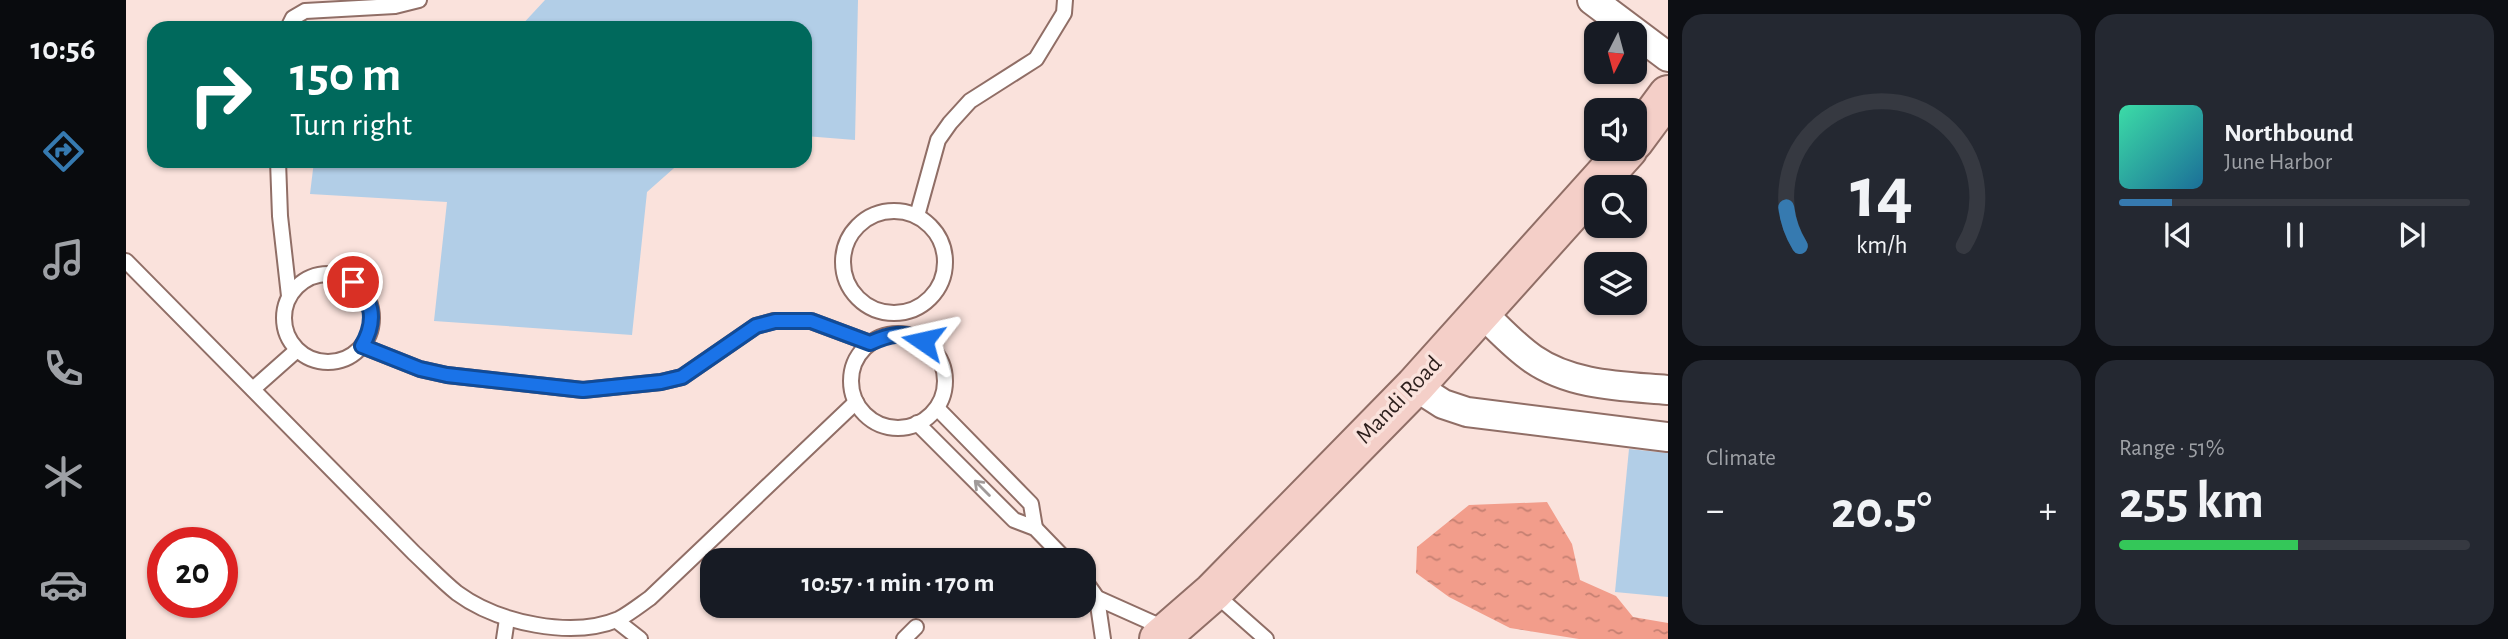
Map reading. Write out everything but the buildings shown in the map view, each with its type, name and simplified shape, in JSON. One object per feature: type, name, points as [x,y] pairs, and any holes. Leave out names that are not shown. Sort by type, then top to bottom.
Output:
[{"type":"street","points":[[1592,0],[1668,57]]},
{"type":"street","points":[[1647,123],[1668,95]]},
{"type":"street","name":"Mandi Road","points":[[1164,635],[1213,592],[1415,386],[1617,161]]},
{"type":"street","points":[[1480,313],[1532,358],[1555,372],[1579,380],[1668,390]]},
{"type":"street","points":[[1415,386],[1443,404],[1467,412],[1668,437]]},
{"type":"lane","points":[[292,21],[305,11],[395,6],[419,0]]},
{"type":"lane","points":[[918,216],[938,140],[944,131],[970,101],[1037,59],[1064,13],[1065,0]]},
{"type":"lane","points":[[278,168],[280,216],[289,296]]},
{"type":"lane","points":[[900,211],[918,216],[932,227],[945,254],[945,271],[939,288],[926,301],[911,310],[894,313],[866,305],[853,293],[845,277],[843,259],[846,242],[856,227],[866,219],[883,212],[900,211]]},
{"type":"lane","points":[[126,261],[414,553],[458,593],[507,620],[542,630],[582,631],[617,621],[650,598],[856,402]]},
{"type":"lane","points":[[325,274],[340,276],[353,282],[364,292],[370,305],[372,320],[369,334],[362,346],[351,356],[323,362],[309,358],[297,350],[288,338],[284,310],[289,296],[298,285],[325,274]]},
{"type":"lane","points":[[892,334],[894,313]]},
{"type":"lane","points":[[362,346],[420,369],[447,375],[583,390],[661,382],[682,377],[756,326],[775,321],[811,321],[870,343]]},
{"type":"lane","points":[[892,334],[914,335],[935,352],[945,377],[944,393],[937,408],[925,419],[910,426],[894,428],[879,424],[866,415],[856,402],[851,386],[852,370],[858,355],[870,343],[892,334]]},
{"type":"lane","points":[[253,389],[297,350]]},
{"type":"lane","points":[[937,408],[1031,504],[1035,528]]},
{"type":"lane","points":[[917,423],[1014,520],[1035,528],[1054,548]]},
{"type":"lane","points":[[1213,592],[1266,639]]},
{"type":"lane","points":[[1097,598],[1164,635]]},
{"type":"lane","points":[[1097,598],[1103,639]]},
{"type":"lane","points":[[504,639],[507,620]]},
{"type":"lane","points":[[617,621],[640,639]]},
{"type":"lane","points":[[904,639],[916,627]]},
{"type":"water","points":[[1547,502],[1572,544],[1580,580],[1616,596],[1633,617],[1668,623],[1668,639],[1579,639],[1510,628],[1449,597],[1416,573],[1417,547],[1469,505]]},
{"type":"route","points":[[353,282],[364,292],[370,305],[372,320],[369,334],[362,346],[420,369],[541,387],[583,390],[661,382],[682,377],[756,326],[775,321],[811,321],[870,343],[892,334],[914,335],[923,341]]}]
